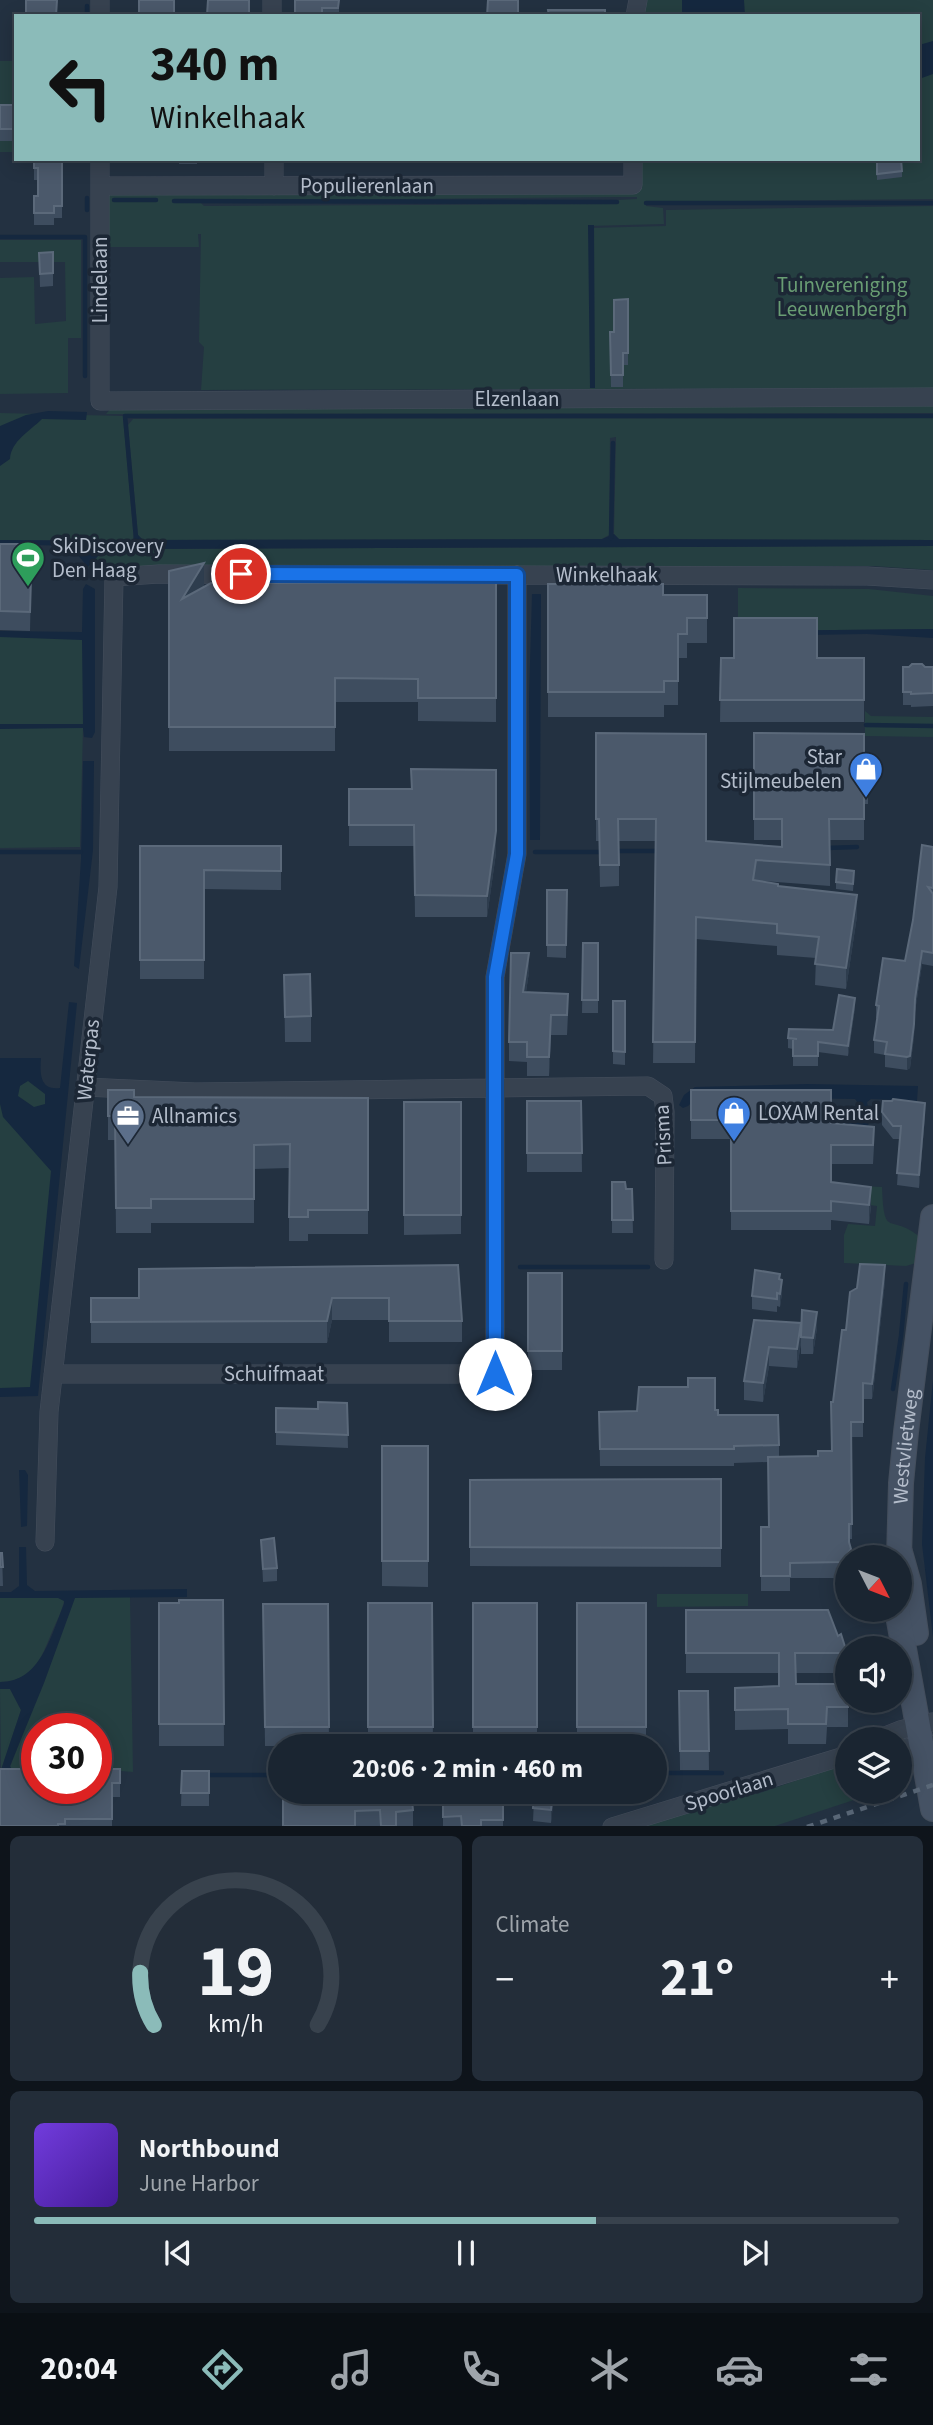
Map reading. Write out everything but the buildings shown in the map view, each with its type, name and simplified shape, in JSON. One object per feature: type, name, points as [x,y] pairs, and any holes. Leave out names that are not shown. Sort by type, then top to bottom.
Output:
[{"type":"street","name":"Lindelaan","points":[[100,161],[100,401]]},
{"type":"street","points":[[274,161],[274,186]]},
{"type":"street","name":"Populierenlaan","points":[[100,186],[634,185],[634,161]]},
{"type":"street","name":"Elzenlaan","points":[[100,401],[933,397]]},
{"type":"street","name":"Winkelhaak","points":[[114,577],[159,574],[867,576],[933,580]]},
{"type":"street","points":[[85,1087],[195,1092],[494,1088],[495,977],[517,854],[517,575]]},
{"type":"street","name":"Waterpas","points":[[45,1542],[49,1412],[108,887],[114,577]]},
{"type":"street","name":"Prisma","points":[[494,1088],[648,1086],[663,1096],[664,1260]]},
{"type":"street","name":"Schuifmaat","points":[[53,1374],[495,1374],[494,1088]]},
{"type":"street","name":"Westvlietweg","points":[[899,1545],[901,1483],[907,1421],[933,1217]]},
{"type":"street","name":"Westvlietweg","points":[[912,1617],[933,1809]]},
{"type":"street","name":"Westvlietweg","points":[[899,1622],[923,1736]]},
{"type":"street","name":"Spoorlaan","points":[[612,1826],[835,1759]]},
{"type":"green space","name":"Tuinvereniging Leeuwenbergh","points":[[643,0],[933,0],[933,199],[646,202],[646,206],[663,208],[664,224],[588,228],[666,226],[666,210],[933,206],[933,388],[201,390],[204,347],[199,342],[201,234],[198,234],[199,247],[110,247],[107,243],[107,198],[112,194],[637,192],[638,161],[920,161],[920,14],[641,14]],"holes":[[[173,199],[637,199],[618,200],[618,204],[204,206],[201,203],[173,202]]]},
{"type":"green space","points":[[0,61],[14,61],[14,152],[0,152]]},
{"type":"green space","points":[[0,240],[81,240],[81,338],[68,338],[68,393],[0,394],[0,278],[34,277],[35,324],[66,321],[65,262],[0,262]]},
{"type":"green space","points":[[933,404],[933,413],[106,414],[112,407]]},
{"type":"green space","points":[[0,413],[123,416],[134,541],[0,540]]},
{"type":"green space","points":[[933,418],[933,540],[619,539],[614,534],[616,437],[610,438],[609,535],[602,539],[143,540],[138,535],[128,425],[133,419]]},
{"type":"green space","points":[[933,546],[933,570],[874,566],[88,567],[106,547]]},
{"type":"green space","points":[[738,588],[869,589],[933,596],[933,629],[738,631]]},
{"type":"green space","points":[[0,633],[92,634],[83,729],[80,847],[0,848]]},
{"type":"green space","points":[[865,711],[871,716],[933,717],[933,737],[865,736]]},
{"type":"green space","points":[[0,1063],[30,1063],[61,1117],[34,1394],[0,1394]]},
{"type":"green space","points":[[861,1186],[882,1187],[887,1220],[920,1237],[916,1263],[906,1266],[844,1263],[844,1235],[848,1224],[875,1226],[877,1206],[854,1203]]},
{"type":"green space","points":[[657,1594],[748,1594],[748,1606],[657,1607]]},
{"type":"green space","points":[[75,1597],[130,1597],[133,1772],[112,1770],[112,1713],[31,1713]]},
{"type":"green space","points":[[0,1598],[59,1598],[64,1601],[35,1667],[21,1678],[0,1682]]},
{"type":"green space","points":[[0,1689],[10,1689],[21,1710],[1,1770]]},
{"type":"green space","points":[[21,1738],[21,1770],[12,1770],[10,1767]]},
{"type":"green space","points":[[835,1767],[835,1804],[842,1804],[775,1826],[641,1826],[717,1801],[760,1793]]},
{"type":"water","points":[[682,0],[744,0],[745,14],[682,14]]},
{"type":"water","points":[[933,41],[933,74],[920,79],[920,45]]},
{"type":"water","points":[[588,225],[594,225],[595,388],[590,388]]},
{"type":"water","points":[[48,411],[87,412],[86,420],[42,419],[17,442],[10,459],[0,466],[0,426],[26,415]]},
{"type":"water","points":[[135,532],[143,540],[602,539],[614,534],[619,539],[933,540],[933,546],[106,547],[88,567],[70,546],[0,544],[0,540],[133,541]]},
{"type":"water","points":[[86,584],[95,589],[95,732],[92,738],[84,737],[83,728],[0,729],[0,724],[83,724],[82,640],[0,637],[0,631],[82,632],[83,589]]},
{"type":"water","points":[[532,594],[541,594],[540,840],[530,840],[529,697]]},
{"type":"water","points":[[933,629],[933,638],[867,634],[739,636],[738,631]]},
{"type":"water","points":[[83,761],[94,761],[93,850],[79,969],[74,966],[81,859]]},
{"type":"water","points":[[69,1002],[77,1003],[38,1396],[0,1397],[0,1388],[30,1387],[51,1171],[3,1117],[0,1104],[0,1058],[41,1058],[44,1084],[60,1088]],"holes":[[[28,1081],[45,1094],[45,1104],[34,1107],[18,1096],[20,1086]]]},
{"type":"water","points":[[807,1084],[918,1086],[917,1101],[871,1099],[867,1102],[870,1118],[867,1130],[837,1130],[841,1122],[837,1111],[847,1106],[857,1106],[859,1104],[855,1099],[697,1097],[688,1106],[683,1108],[679,1105],[684,1095],[695,1087]]},
{"type":"water","points":[[933,1380],[933,1637],[922,1544],[925,1458]]},
{"type":"water","points":[[19,1470],[25,1470],[28,1475],[27,1526],[21,1527]]},
{"type":"water","points":[[19,1547],[26,1547],[27,1585],[35,1591],[187,1589],[187,1597],[75,1598],[32,1713],[21,1713],[21,1739],[10,1766],[12,1770],[1,1770],[21,1710],[10,1689],[0,1689],[0,1682],[14,1680],[35,1665],[49,1642],[64,1604],[64,1601],[58,1598],[0,1598],[0,1592],[11,1592],[19,1586]]},
{"type":"waterway","points":[[87,6],[87,14]]},
{"type":"waterway","points":[[87,198],[87,210]]},
{"type":"waterway","points":[[114,200],[156,200]]},
{"type":"waterway","points":[[174,201],[617,202]]},
{"type":"waterway","points":[[646,203],[933,203]]},
{"type":"waterway","points":[[0,237],[85,237],[85,376]]},
{"type":"waterway","points":[[136,538],[125,416],[933,416]]},
{"type":"waterway","points":[[611,538],[613,443]]},
{"type":"waterway","points":[[866,725],[933,726]]},
{"type":"waterway","points":[[826,848],[857,847]]},
{"type":"waterway","points":[[616,851],[660,851]]},
{"type":"waterway","points":[[0,852],[81,852]]},
{"type":"waterway","points":[[535,852],[604,852]]},
{"type":"waterway","points":[[520,1267],[648,1267]]},
{"type":"waterway","points":[[893,1389],[906,1284]]},
{"type":"waterway","points":[[667,1773],[722,1773]]},
{"type":"waterway","points":[[204,1775],[268,1775]]},
{"type":"railway","points":[[810,1826],[933,1785]]},
{"type":"place","name":"SkiDiscovery Den Haag","points":[[28,588]]},
{"type":"place","name":"Star Stijlmeubelen","points":[[866,799]]},
{"type":"place","name":"LOXAM Rental","points":[[734,1143]]},
{"type":"place","name":"Allnamics","points":[[128,1146]]},
{"type":"route","points":[[241,574],[517,575],[517,854],[495,977],[495,1374]]}]
